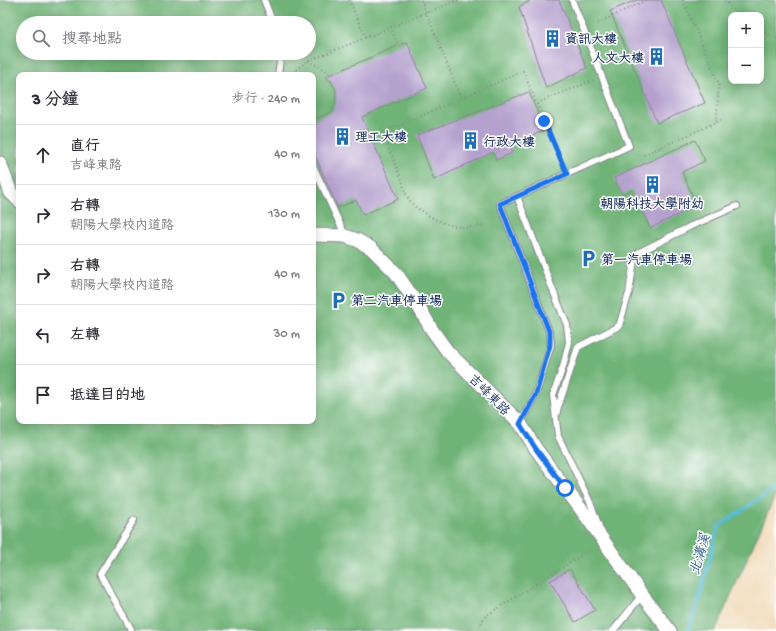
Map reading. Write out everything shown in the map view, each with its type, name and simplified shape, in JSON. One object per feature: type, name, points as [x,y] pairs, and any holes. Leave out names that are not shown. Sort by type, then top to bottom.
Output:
[{"type":"street","points":[[0,163],[11,193],[16,198]]},
{"type":"street","name":"吉峰東路","points":[[316,235],[345,236],[357,240],[371,248],[396,273],[421,306],[432,330],[448,352],[520,424],[536,449],[666,626]]},
{"type":"lane","points":[[264,0],[270,16]]},
{"type":"lane","points":[[520,424],[536,394],[550,345],[550,334],[500,204],[629,146],[572,0]]},
{"type":"lane","points":[[278,72],[280,60]]},
{"type":"lane","points":[[316,173],[345,236]]},
{"type":"lane","points":[[517,196],[567,325],[569,342],[554,395],[558,436],[589,500],[604,541]]},
{"type":"lane","points":[[558,434],[557,410],[578,347],[619,326],[629,293],[634,260],[638,253],[691,226],[736,206]]},
{"type":"lane","points":[[130,631],[131,629],[100,574],[134,520]]},
{"type":"lane","points":[[613,631],[642,595]]},
{"type":"path","points":[[349,0],[366,38]]},
{"type":"path","points":[[421,0],[461,98]]},
{"type":"path","points":[[316,57],[458,0]]},
{"type":"path","points":[[598,23],[646,0]]},
{"type":"path","points":[[683,0],[719,84],[716,122]]},
{"type":"path","points":[[725,0],[735,12]]},
{"type":"path","points":[[391,27],[398,46]]},
{"type":"path","points":[[764,33],[776,38]]},
{"type":"path","points":[[293,72],[307,60],[330,74]]},
{"type":"path","points":[[483,225],[467,227],[439,222],[410,202],[402,179],[382,133],[523,71],[567,174]]},
{"type":"path","points":[[537,103],[602,77]]},
{"type":"path","points":[[644,155],[721,120]]},
{"type":"path","points":[[478,631],[484,617],[604,541]]},
{"type":"green space","points":[[0,0],[776,0],[776,494],[715,631],[0,631]]},
{"type":"building","name":"資訊大樓","points":[[531,0],[559,0],[587,68],[546,88],[519,7]]},
{"type":"building","name":"人文大樓","points":[[637,0],[661,0],[705,103],[657,123],[610,11]]},
{"type":"building","name":"理工大樓","points":[[407,42],[427,88],[362,117],[398,199],[363,215],[356,200],[338,208],[316,158],[316,119],[332,112],[336,102],[336,90],[331,81],[325,77]]},
{"type":"building","name":"行政大樓","points":[[529,92],[545,130],[510,146],[512,153],[496,160],[493,152],[434,180],[417,135]]},
{"type":"building","name":"朝陽科技大學附幼","points":[[695,140],[705,161],[682,172],[697,206],[650,228],[632,190],[622,194],[614,178]]},
{"type":"building","points":[[570,569],[595,610],[575,622],[550,581]]},
{"type":"waterway","name":"北溝溪","points":[[688,631],[698,603],[718,527],[776,487]]},
{"type":"place","name":"資訊大樓","points":[[552,38]]},
{"type":"place","name":"人文大樓","points":[[657,57]]},
{"type":"place","name":"理工大樓","points":[[342,136]]},
{"type":"place","name":"行政大樓","points":[[470,141]]},
{"type":"place","name":"朝陽科技大學附幼","points":[[652,184]]},
{"type":"place","name":"第一汽車停車場","points":[[588,259]]},
{"type":"place","name":"第二汽車停車場","points":[[338,300]]},
{"type":"route","points":[[544,121],[567,174],[500,204],[550,334],[550,345],[536,394],[520,424],[536,449],[565,488]]}]
